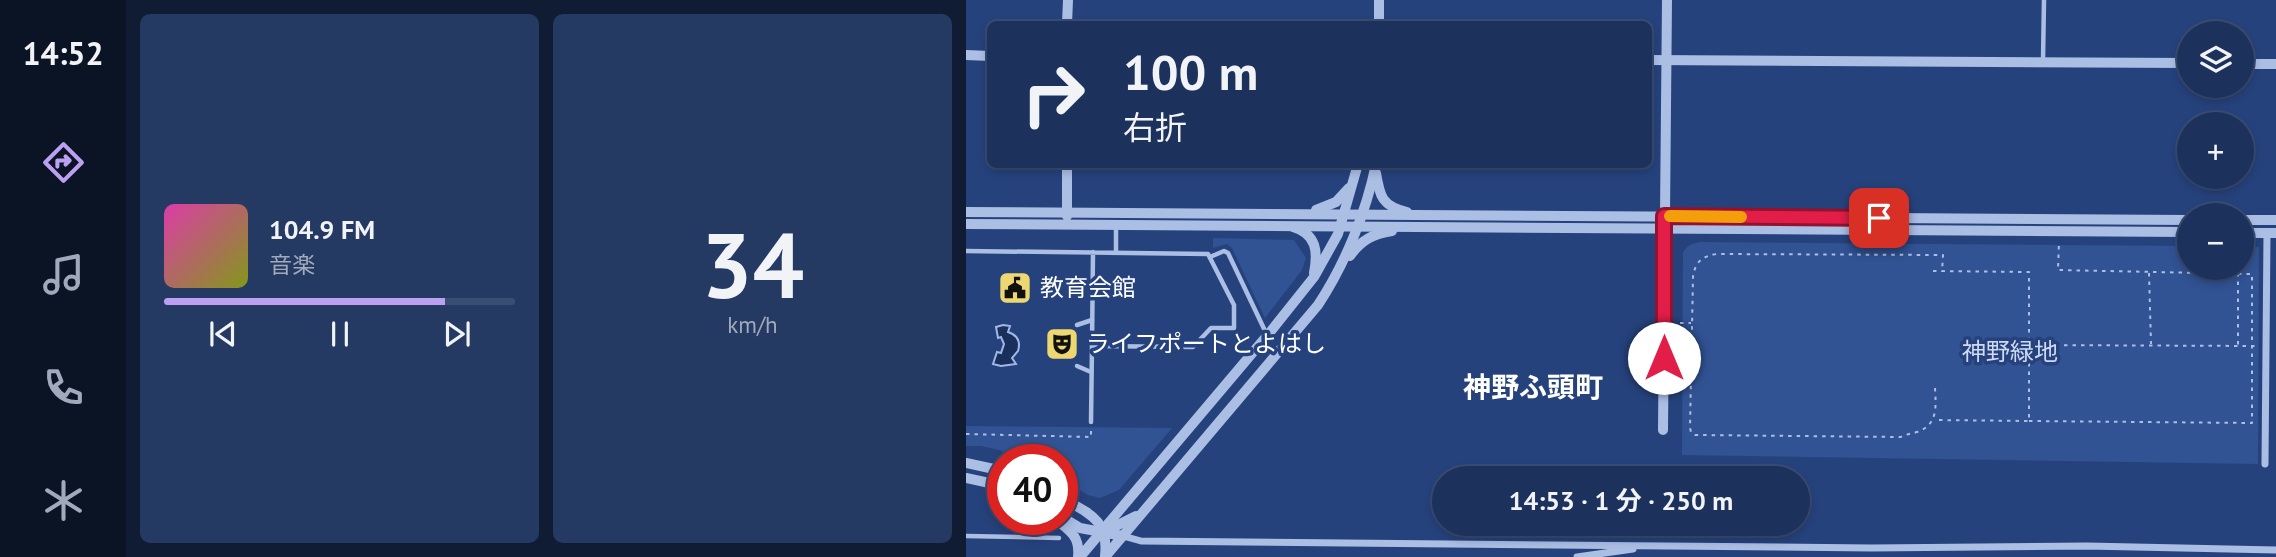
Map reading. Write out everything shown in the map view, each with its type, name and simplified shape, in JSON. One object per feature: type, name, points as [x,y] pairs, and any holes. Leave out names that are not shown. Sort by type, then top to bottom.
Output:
[{"type":"street","points":[[1067,21],[1068,0]]},
{"type":"street","points":[[1379,0],[1379,21]]},
{"type":"street","points":[[1664,430],[1667,0]]},
{"type":"street","points":[[966,55],[987,56]]},
{"type":"street","points":[[1652,60],[2177,63]]},
{"type":"street","points":[[2254,64],[2276,64]]},
{"type":"street","points":[[1066,168],[1067,224]]},
{"type":"street","points":[[1375,168],[1382,200],[1391,207],[1419,215]]},
{"type":"street","points":[[1338,273],[1375,168]]},
{"type":"street","points":[[1285,220],[1331,206],[1347,193],[1357,170]]},
{"type":"street","points":[[1079,557],[1314,277],[1345,215],[1357,170]]},
{"type":"street","points":[[966,212],[1285,220],[1340,227],[2177,232]]},
{"type":"street","points":[[966,224],[1116,225],[1285,220],[1345,215],[2177,220]]},
{"type":"street","points":[[1285,220],[1307,233],[1315,245],[1317,252],[1314,277]]},
{"type":"street","points":[[2254,220],[2276,220]]},
{"type":"street","points":[[1105,557],[1310,316],[1357,246],[1370,236],[1417,228]]},
{"type":"street","points":[[2265,464],[2271,233]]},
{"type":"street","points":[[966,463],[987,468]]},
{"type":"street","points":[[966,478],[987,483]]},
{"type":"street","points":[[1078,508],[1092,516],[1103,531],[1107,541],[1105,557]]},
{"type":"street","points":[[1103,531],[1143,512]]},
{"type":"street","points":[[1078,527],[1141,541],[1862,548],[2087,546],[2276,550]]},
{"type":"street","points":[[1074,535],[1079,545],[1079,557]]},
{"type":"street","points":[[1577,557],[1650,545]]},
{"type":"lane","points":[[2043,62],[2044,0]]},
{"type":"lane","points":[[1116,225],[1116,253]]},
{"type":"lane","points":[[966,251],[1208,254],[1234,304],[1234,328],[1210,328],[1193,347],[1092,346]]},
{"type":"lane","points":[[1210,257],[1224,251],[1228,253],[1267,336]]},
{"type":"lane","points":[[1091,422],[1093,252]]},
{"type":"lane","points":[[1077,325],[1092,320]]},
{"type":"lane","points":[[1077,366],[1091,372]]},
{"type":"lane","points":[[966,536],[1059,538]]},
{"type":"path","points":[[2059,243],[2058,270],[2177,272]]},
{"type":"path","points":[[1935,388],[1936,410],[1933,420],[1924,429],[1901,437],[1695,435],[1690,428],[1694,270],[1697,263],[1708,255],[1942,255],[1942,272]]},
{"type":"path","points":[[1933,271],[2029,272],[2029,421]]},
{"type":"path","points":[[2149,272],[2151,345]]},
{"type":"path","points":[[2254,274],[2260,274]]},
{"type":"path","points":[[2237,280],[2238,346]]},
{"type":"path","points":[[1933,420],[2252,423],[2252,280]]},
{"type":"path","points":[[1680,323],[1692,323]]},
{"type":"path","points":[[2029,345],[2260,346]]},
{"type":"path","points":[[966,435],[1091,437],[1091,422]]},
{"type":"green space","points":[[1213,238],[1294,240],[1306,258],[1302,270],[1265,318],[1232,248],[1227,244],[1213,248]]},
{"type":"green space","name":"神野緑地","points":[[1700,242],[2177,246],[2177,280],[2254,280],[2254,247],[2259,247],[2258,464],[1682,455],[1683,253],[1690,245]]},
{"type":"green space","points":[[966,426],[1172,428],[1119,490],[1100,498],[1078,489],[1078,444],[966,446]]},
{"type":"shaded area","points":[[1010,326],[1008,332],[1019,341],[1018,351],[1012,358],[1016,364],[993,364],[997,352],[1001,353],[1004,344],[1001,337],[998,338],[996,327]]},
{"type":"slow traffic","points":[[1670,216],[1741,217]]},
{"type":"place","name":"教育会館","points":[[1015,288]]},
{"type":"place","name":"ライフポートとよはし","points":[[1062,344]]},
{"type":"district","name":"神野ふ頭町","points":[[1533,387]]},
{"type":"route","points":[[1664,358],[1664,216],[1879,218]]}]
